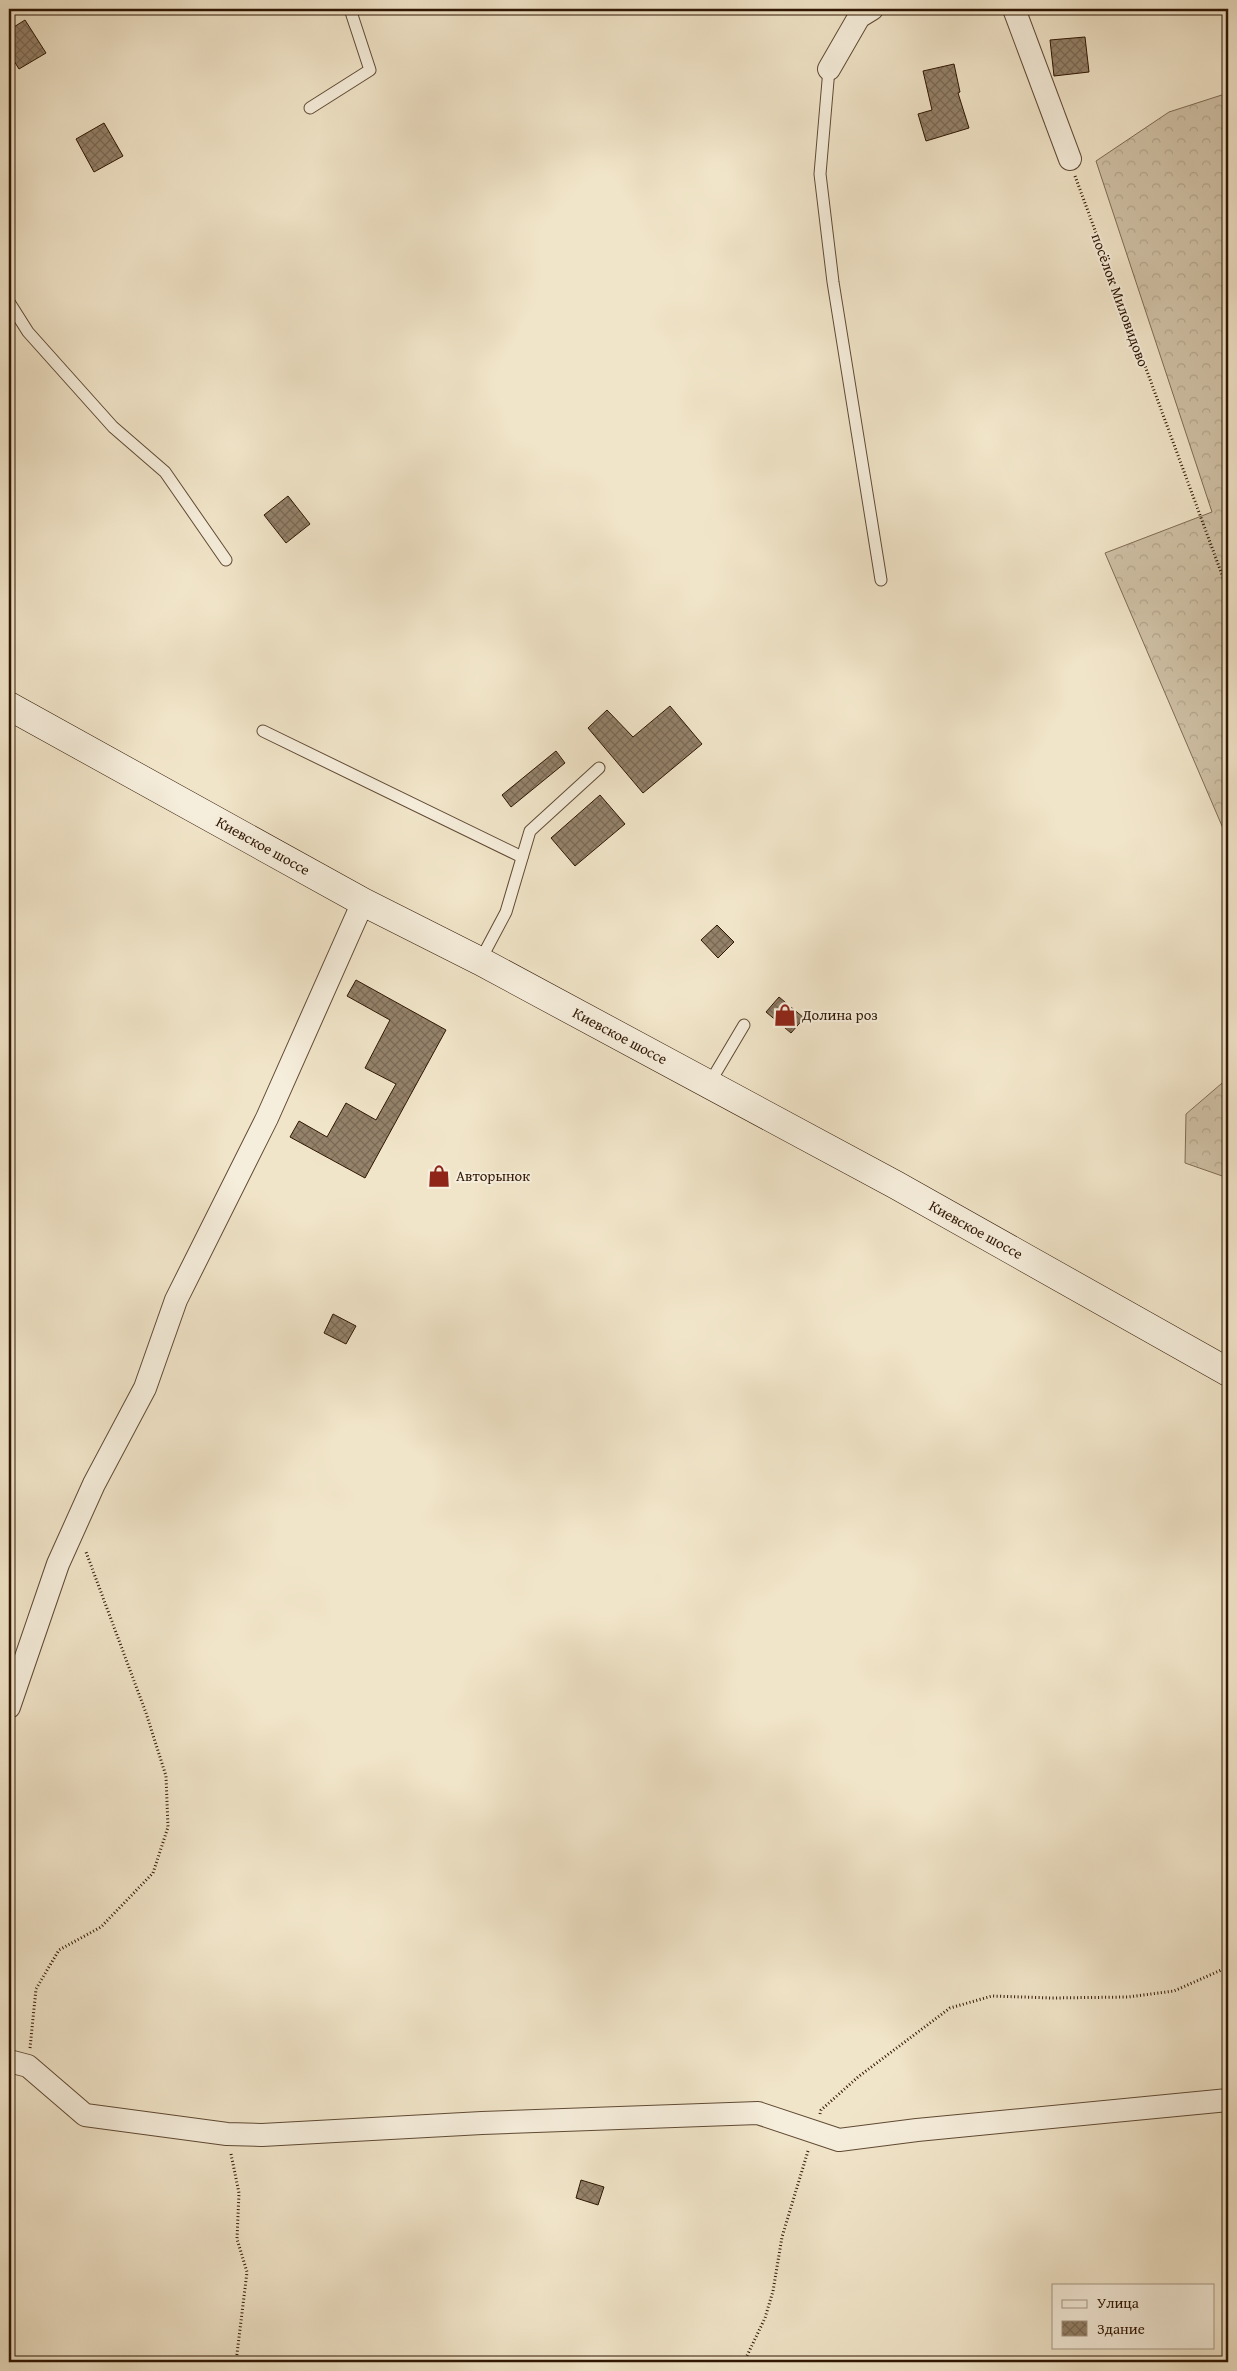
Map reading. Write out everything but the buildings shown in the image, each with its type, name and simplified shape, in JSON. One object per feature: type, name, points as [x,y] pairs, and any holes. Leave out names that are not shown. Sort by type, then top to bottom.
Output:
[{"type":"main road","name":"Киевское шоссе","points":[[9,706],[363,902],[480,961],[896,1185],[1228,1372]]},
{"type":"street","points":[[829,69],[859,17],[872,9]]},
{"type":"street","points":[[1014,9],[1070,159]]},
{"type":"street","points":[[9,1707],[58,1564],[94,1484],[145,1388],[176,1300],[267,1118],[363,902]]},
{"type":"street","points":[[19,2064],[86,2114],[227,2134],[262,2135],[482,2123],[758,2113],[839,2140],[917,2130],[1228,2100]]},
{"type":"lane","points":[[310,108],[370,70],[350,9]]},
{"type":"lane","points":[[829,69],[820,174],[833,282],[881,580]]},
{"type":"lane","points":[[9,302],[28,332],[113,427],[165,472],[226,560]]},
{"type":"lane","points":[[263,731],[522,857]]},
{"type":"lane","points":[[480,961],[506,912],[530,831],[600,768]]},
{"type":"lane","points":[[709,1084],[744,1025]]},
{"type":"path","name":"посёлок Миловидово","points":[[1070,159],[1228,591]]},
{"type":"path","points":[[19,2064],[36,1990],[59,1950],[101,1927],[153,1873],[168,1827],[166,1776],[146,1713],[91,1569],[78,1520]]},
{"type":"path","points":[[744,2362],[765,2318],[773,2291],[782,2237],[802,2165],[816,2132],[820,2110],[858,2077],[950,2008],[992,1996],[1052,1998],[1128,1997],[1174,1991],[1228,1967]]},
{"type":"path","points":[[227,2134],[239,2193],[237,2239],[247,2272],[236,2362]]},
{"type":"green space","points":[[1228,93],[1228,840],[1105,553],[1212,512],[1096,161],[1169,112]]},
{"type":"green space","points":[[1228,1078],[1228,1178],[1185,1163],[1186,1114]]},
{"type":"place","name":"Долина роз","points":[[785,1015]]},
{"type":"place","name":"Авторынок","points":[[439,1176]]}]
